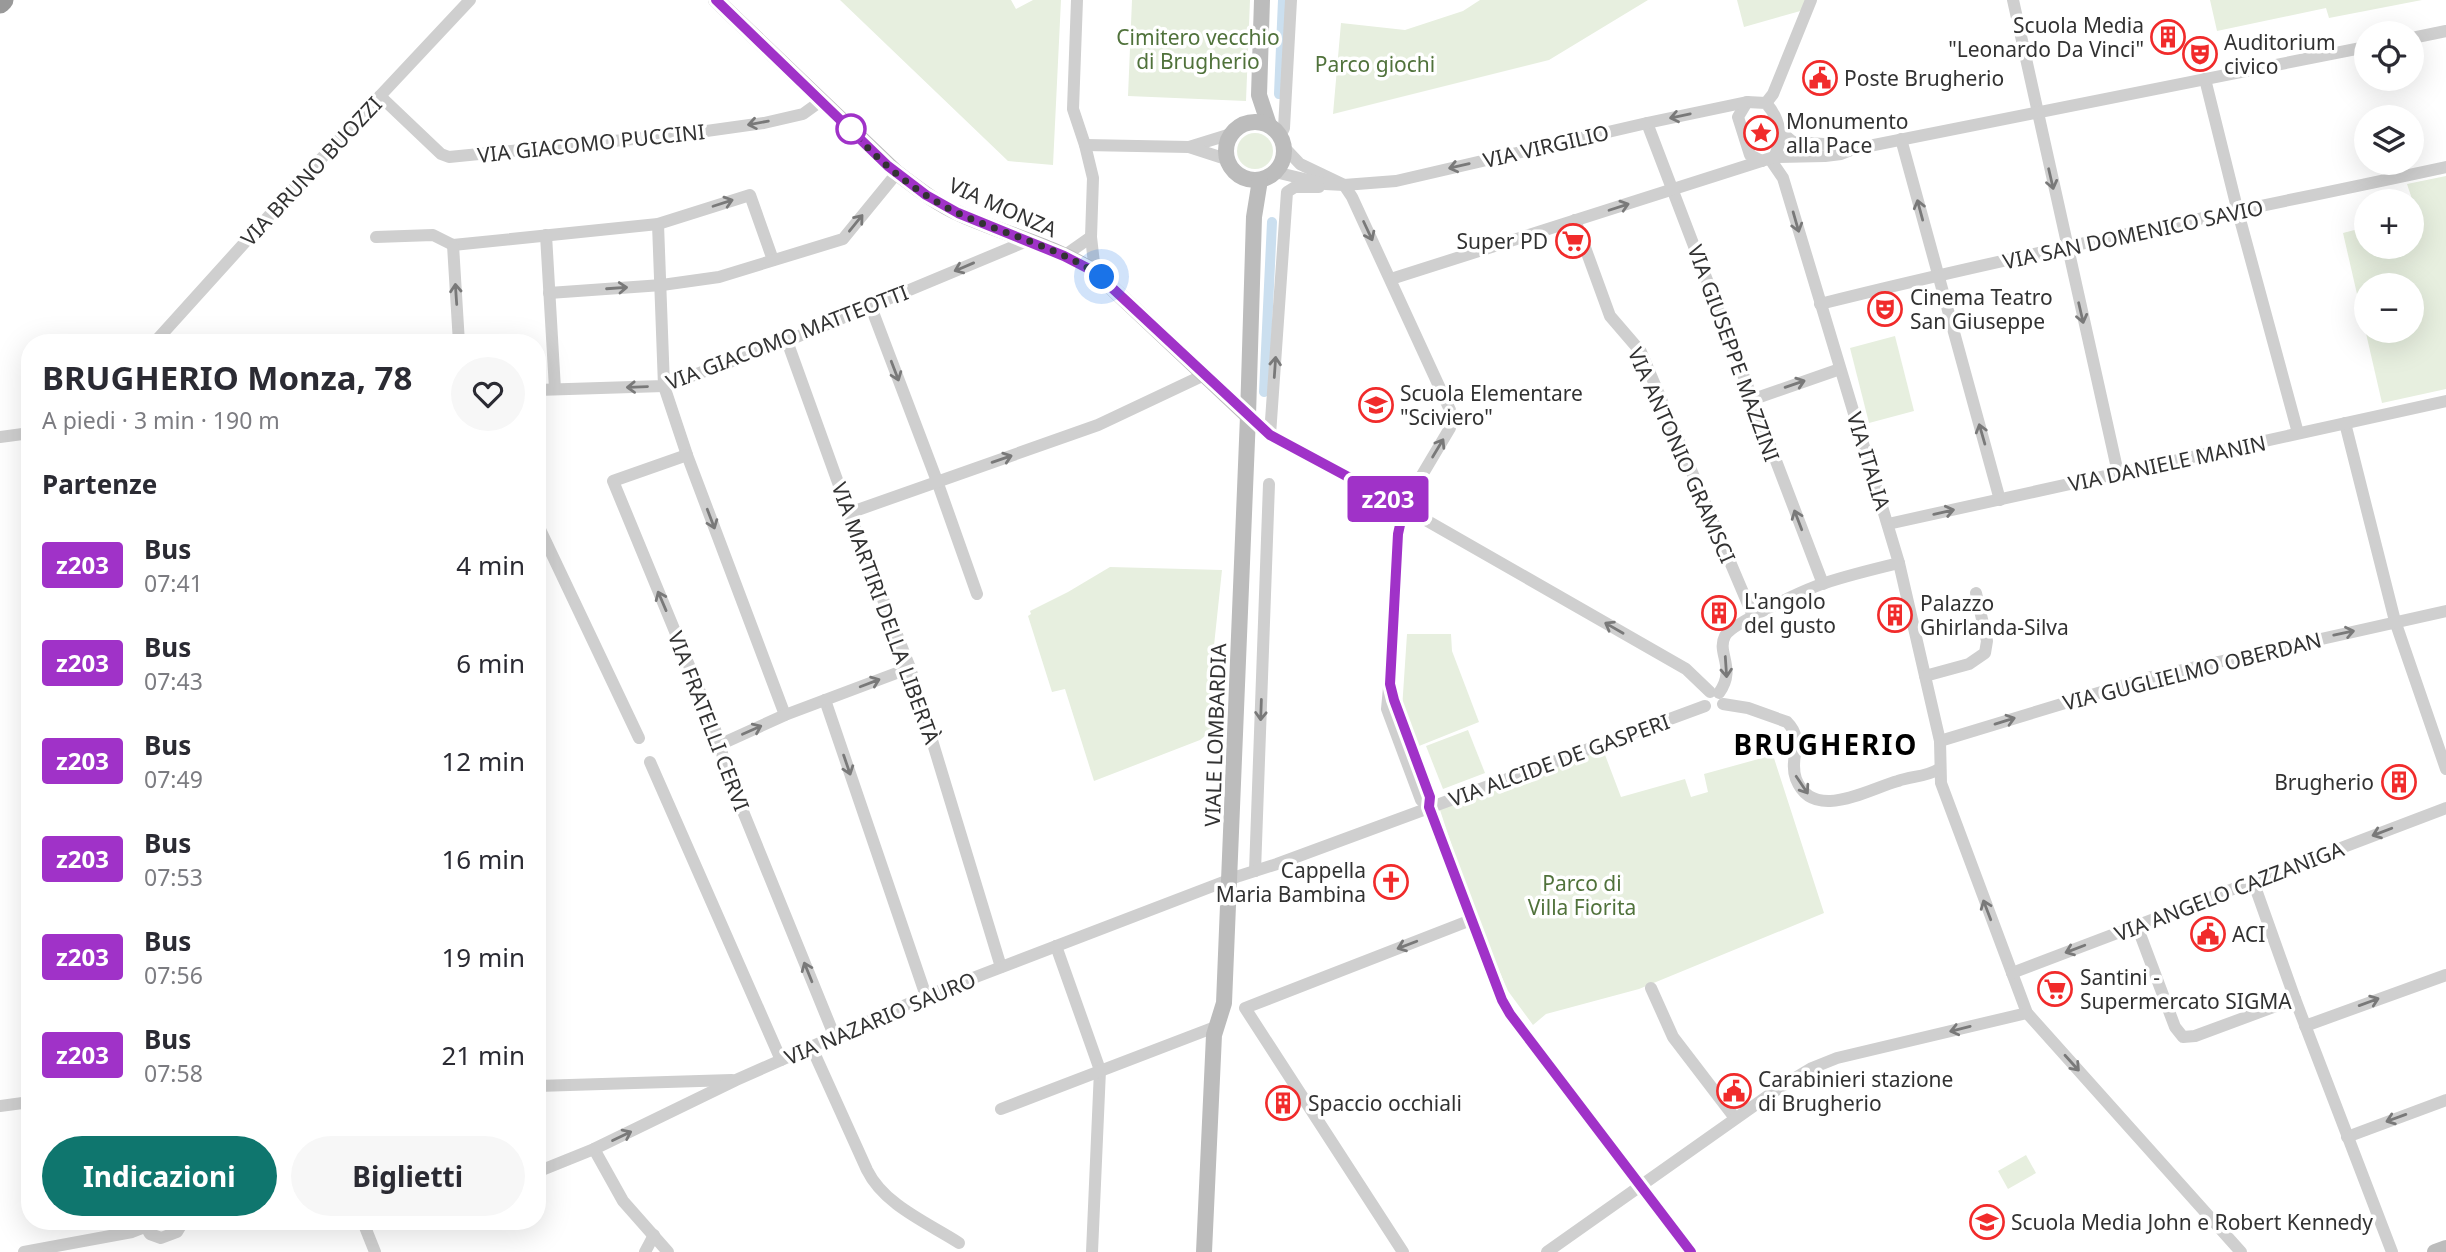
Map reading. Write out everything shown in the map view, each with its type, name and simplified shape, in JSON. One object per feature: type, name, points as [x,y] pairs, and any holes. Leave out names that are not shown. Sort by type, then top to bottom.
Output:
[{"type":"main road","name":"VIA MONZA","points":[[716,0],[897,173],[947,208],[1064,256],[1095,272],[1110,283],[1248,416]]},
{"type":"main road","points":[[1259,94],[1278,136],[1281,165],[1267,176],[1253,180],[1233,171],[1226,159],[1226,146],[1250,115],[1259,94],[1262,0]]},
{"type":"main road","points":[[1237,129],[1261,122],[1278,136]]},
{"type":"main road","name":"VIALE LOMBARDIA","points":[[1239,176],[1247,191],[1254,217]]},
{"type":"main road","name":"VIALE LOMBARDIA","points":[[1205,1252],[1215,1027],[1224,1003],[1230,879],[1254,217],[1267,176]]},
{"type":"main road","points":[[2435,1252],[2446,1248]]},
{"type":"street","name":"VIA BRUNO BUOZZI","points":[[162,334],[470,0]]},
{"type":"street","points":[[1077,0],[1073,108],[1093,178],[1091,237],[1095,272]]},
{"type":"street","points":[[1278,136],[1284,128],[1291,0]]},
{"type":"street","points":[[1766,103],[1773,94],[1811,0]]},
{"type":"street","points":[[2013,0],[2118,473]]},
{"type":"street","points":[[2424,36],[2446,31]]},
{"type":"street","points":[[1391,279],[1769,159],[1841,154],[1901,139],[2354,49]]},
{"type":"street","points":[[2205,79],[2298,433]]},
{"type":"street","name":"VIA GIACOMO PUCCINI","points":[[380,96],[441,154],[449,157],[685,134],[764,123],[803,114],[821,101]]},
{"type":"street","points":[[1766,103],[1747,102],[1738,117],[1750,155],[1769,159]]},
{"type":"street","name":"VIA VIRGILIO","points":[[1267,176],[1344,185],[1396,181],[1747,102]]},
{"type":"street","points":[[1766,103],[1781,132],[1793,142],[1839,145],[1854,149]]},
{"type":"street","name":"VIA GIUSEPPE MAZZINI","points":[[1647,123],[1822,584]]},
{"type":"street","points":[[1189,147],[1237,129]]},
{"type":"street","points":[[1769,159],[1780,145],[1781,132]]},
{"type":"street","name":"VIA VIRGILIO","points":[[1278,136],[1300,164],[1344,185]]},
{"type":"street","points":[[1901,139],[2000,499]]},
{"type":"street","points":[[1085,145],[1189,147],[1226,159]]},
{"type":"street","name":"VIA ITALIA","points":[[1769,159],[1783,178],[1899,563],[1940,741],[1939,769],[1947,799],[2027,1013],[2241,1252]]},
{"type":"street","name":"VIA SAN DOMENICO SAVIO","points":[[1820,304],[2066,246],[2446,167]]},
{"type":"street","points":[[549,293],[662,285],[719,276],[843,239],[897,173]]},
{"type":"street","points":[[1270,435],[1287,192],[1295,187],[1344,185],[1391,279],[1450,410],[1450,428],[1404,507],[1398,534],[1390,677],[1386,697],[1388,715],[1421,800],[1429,807],[1506,1007],[1691,1252]]},
{"type":"street","points":[[376,237],[433,236],[453,245],[658,224],[750,195],[773,260]]},
{"type":"street","name":"VIA ANTONIO GRAMSCI","points":[[1575,220],[1610,316],[1641,352],[1753,616]]},
{"type":"street","points":[[658,224],[664,386],[687,455],[785,715]]},
{"type":"street","points":[[546,236],[555,389]]},
{"type":"street","points":[[1064,256],[1091,237]]},
{"type":"street","name":"VIA GIACOMO MATTEOTTI","points":[[546,390],[664,386],[787,341],[1027,241]]},
{"type":"street","points":[[453,245],[458,334]]},
{"type":"street","points":[[871,307],[937,481],[976,594]]},
{"type":"street","name":"VIA MARTIRI DELLA LIBERTÀ","points":[[787,341],[849,513],[910,668],[1001,967]]},
{"type":"street","points":[[1751,400],[1840,369]]},
{"type":"street","points":[[849,513],[1098,425],[1204,375]]},
{"type":"street","name":"VIA DANIELE MANIN","points":[[1888,524],[2446,401]]},
{"type":"street","points":[[1248,416],[1270,435],[1404,507],[1673,662],[1693,674],[1717,696],[1787,722],[1797,738],[1794,768],[1797,780],[1804,791],[1820,800],[1839,801],[1902,779],[1928,775],[1939,769]]},
{"type":"street","points":[[2345,423],[2396,621],[2446,769]]},
{"type":"street","points":[[0,437],[21,434]]},
{"type":"street","name":"VIA FRATELLI CERVI","points":[[687,455],[612,481],[714,726],[729,777],[834,1035]]},
{"type":"street","points":[[1255,871],[1269,484]]},
{"type":"street","points":[[546,542],[639,738]]},
{"type":"street","points":[[1717,696],[1728,674],[1724,638],[1727,633],[1753,616],[1822,584],[1899,563]]},
{"type":"street","points":[[1925,676],[1969,664],[1985,653],[1987,641],[1976,593]]},
{"type":"street","name":"VIA GUGLIELMO OBERDAN","points":[[1940,741],[2151,677],[2446,611]]},
{"type":"street","points":[[719,744],[785,715],[910,668]]},
{"type":"street","name":"VIA ALCIDE DE GASPERI","points":[[1230,879],[1690,712],[1705,706],[1705,696],[1717,696]]},
{"type":"street","points":[[825,700],[926,996]]},
{"type":"street","points":[[650,762],[781,1060]]},
{"type":"street","name":"VIA ANGELO CAZZANIGA","points":[[2011,974],[2446,808]]},
{"type":"street","name":"VIA NAZARIO SAURO","points":[[546,1168],[594,1149],[834,1035],[926,996],[1230,879]]},
{"type":"street","points":[[2253,881],[2305,1026],[2392,1252]]},
{"type":"street","points":[[1403,1252],[1245,1008],[1471,920]]},
{"type":"street","points":[[2137,926],[2175,1027],[2183,1037],[2195,1036],[2295,999]]},
{"type":"street","points":[[1056,946],[1100,1070],[1092,1252]]},
{"type":"street","points":[[2305,1026],[2446,975]]},
{"type":"street","points":[[1651,988],[1673,1037],[1735,1118]]},
{"type":"street","points":[[1548,1252],[1798,1076],[1832,1060],[2027,1013]]},
{"type":"street","points":[[1001,1109],[1215,1027]]},
{"type":"street","points":[[811,1046],[867,1170],[878,1188],[959,1242]]},
{"type":"street","points":[[546,1086],[736,1080]]},
{"type":"street","points":[[2347,1137],[2446,1100]]},
{"type":"street","points":[[0,1106],[21,1103]]},
{"type":"street","points":[[594,1149],[623,1201],[668,1252]]},
{"type":"street","points":[[24,1252],[135,1230]]},
{"type":"street","points":[[149,1230],[155,1237],[167,1238],[178,1230]]},
{"type":"street","points":[[366,1230],[375,1252]]},
{"type":"street","points":[[645,1252],[654,1235]]},
{"type":"green space","points":[[840,0],[1011,0],[1016,9],[1033,0],[1061,0],[1053,165],[1008,161]]},
{"type":"green space","name":"Cimitero vecchio di Brugherio","points":[[1132,0],[1250,0],[1246,101],[1128,96]]},
{"type":"green space","name":"Parco giochi","points":[[1480,0],[1648,0],[1549,60],[1333,114],[1341,23],[1405,30],[1463,11]]},
{"type":"green space","points":[[1737,0],[1808,0],[1804,10],[1744,27]]},
{"type":"green space","points":[[2210,0],[2422,0],[2329,18],[2326,8],[2217,31]]},
{"type":"green space","points":[[1255,133],[1268,138],[1273,151],[1268,164],[1255,169],[1242,164],[1237,151],[1242,138]]},
{"type":"green space","points":[[2446,176],[2446,389],[2382,403],[2368,343],[2424,343],[2424,273],[2354,273],[2354,281],[2343,233],[2354,230],[2354,259],[2424,259],[2424,189],[2409,189],[2407,184]]},
{"type":"green space","points":[[1895,336],[1914,411],[1869,423],[1850,348]]},
{"type":"green space","points":[[1110,567],[1222,570],[1213,655],[1216,727],[1200,740],[1094,781],[1065,689],[1052,692],[1028,616],[1030,611]]},
{"type":"green space","points":[[1407,634],[1451,634],[1452,651],[1479,722],[1419,746],[1402,709]]},
{"type":"green space","points":[[1468,730],[1485,773],[1443,789],[1426,746]]},
{"type":"green space","name":"Parco di Villa Fiorita","points":[[1602,747],[1621,797],[1685,779],[1691,797],[1708,792],[1704,774],[1773,755],[1824,913],[1639,989],[1546,1014],[1533,1025],[1508,991],[1474,913],[1439,807]]},
{"type":"green space","points":[[2026,1155],[2036,1173],[2008,1189],[1998,1171]]},
{"type":"waterway","points":[[1279,94],[1283,0]]},
{"type":"waterway","points":[[1264,392],[1272,222]]},
{"type":"bus line","name":"z203","points":[[716,0],[888,166],[926,195],[958,213],[1086,266],[1110,283],[1262,429],[1365,488],[1404,507],[1398,534],[1391,689],[1430,797],[1429,807],[1471,920],[1510,1014],[1691,1252]]},
{"type":"place","name":"Scuola Media \"Leonardo Da Vinci\"","points":[[2168,37]]},
{"type":"place","name":"Auditorium civico","points":[[2200,54]]},
{"type":"place","name":"Poste Brugherio","points":[[1820,78]]},
{"type":"place","name":"Monumento alla Pace","points":[[1761,133]]},
{"type":"place","name":"Super PD","points":[[1573,241]]},
{"type":"place","name":"Cinema Teatro San Giuseppe","points":[[1885,309]]},
{"type":"place","name":"Scuola Elementare \"Sciviero\"","points":[[1376,405]]},
{"type":"place","name":"L'angolo del gusto","points":[[1719,613]]},
{"type":"place","name":"Palazzo Ghirlanda-Silva","points":[[1895,615]]},
{"type":"place","name":"Brugherio","points":[[2399,782]]},
{"type":"place","name":"Cappella Maria Bambina","points":[[1391,882]]},
{"type":"place","name":"ACI","points":[[2208,934]]},
{"type":"place","name":"Santini - Supermercato SIGMA","points":[[2055,989]]},
{"type":"place","name":"Carabinieri stazione di Brugherio","points":[[1734,1091]]},
{"type":"place","name":"Spaccio occhiali","points":[[1283,1103]]},
{"type":"place","name":"Scuola Media John e Robert Kennedy","points":[[1987,1222]]},
{"type":"district","name":"BRUGHERIO","points":[[1826,744]]},
{"type":"route","points":[[851,129],[888,166],[947,208],[1076,261],[1102,277]]}]
